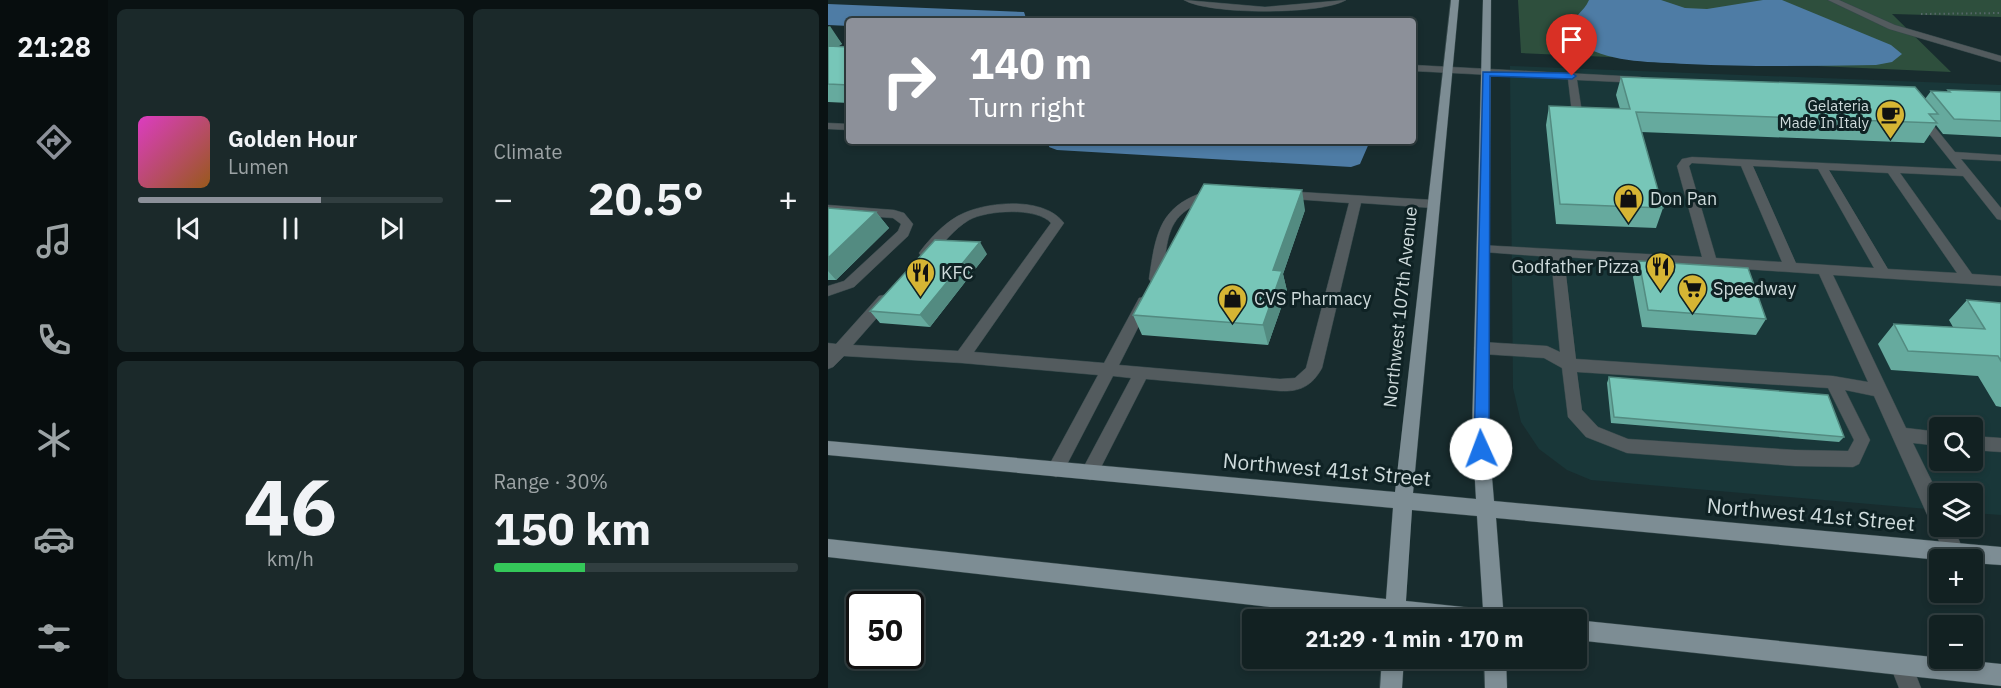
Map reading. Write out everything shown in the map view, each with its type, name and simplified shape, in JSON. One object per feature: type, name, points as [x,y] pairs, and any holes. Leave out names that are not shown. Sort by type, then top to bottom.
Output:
[{"type":"main road","name":"Northwest 107th Avenue","points":[[1395,609],[1403,501],[1432,204],[1449,71],[1455,0]]},
{"type":"main road","points":[[1487,0],[1480,430],[1493,609]]},
{"type":"main road","name":"Northwest 41st Street","points":[[828,448],[1929,550]]},
{"type":"main road","points":[[828,548],[1344,609]]},
{"type":"main road","name":"Northwest 41st Street","points":[[1983,554],[2001,556]]},
{"type":"main road","points":[[1587,631],[2001,675]]},
{"type":"main road","points":[[1391,688],[1392,669]]},
{"type":"main road","points":[[1495,669],[1496,688]]},
{"type":"lane","points":[[1188,0],[1233,7],[1271,9],[1303,9],[1342,0]]},
{"type":"lane","points":[[1832,0],[1892,27],[2001,59]]},
{"type":"lane","points":[[1416,68],[1654,81]]},
{"type":"lane","points":[[1572,76],[1577,113]]},
{"type":"lane","points":[[1909,103],[2001,216]]},
{"type":"lane","points":[[828,126],[846,127]]},
{"type":"lane","points":[[1952,155],[2001,158]]},
{"type":"lane","points":[[1710,262],[1683,166],[1686,161],[1966,173]]},
{"type":"lane","points":[[1746,163],[1791,268]]},
{"type":"lane","points":[[1822,167],[1883,273]]},
{"type":"lane","points":[[1892,170],[1968,279]]},
{"type":"lane","points":[[1156,279],[1162,234],[1173,214],[1185,202],[1212,193],[1232,192]]},
{"type":"lane","points":[[1982,192],[2001,193]]},
{"type":"lane","points":[[1194,213],[1201,201],[1212,193]]},
{"type":"lane","points":[[1266,194],[1432,204]]},
{"type":"lane","points":[[833,349],[962,357],[1280,385],[1299,384],[1307,380],[1314,368],[1356,200]]},
{"type":"lane","points":[[828,209],[894,214],[905,219],[907,224],[903,233],[849,284],[828,291]]},
{"type":"lane","points":[[916,265],[952,226],[978,212],[1008,209],[1045,212],[1056,217],[1057,227],[962,357]]},
{"type":"lane","points":[[1484,248],[2001,281]]},
{"type":"lane","points":[[1056,470],[1156,279],[1173,251]]},
{"type":"lane","points":[[1557,252],[1574,412],[1592,432],[1628,446],[1794,458],[1853,459],[1862,440],[1833,382]]},
{"type":"lane","points":[[1824,270],[1929,495]]},
{"type":"lane","points":[[828,363],[833,349],[893,289]]},
{"type":"lane","points":[[1482,348],[1547,352],[1569,365],[1833,382],[1879,390]]},
{"type":"lane","points":[[1090,472],[1142,372]]},
{"type":"lane","points":[[1901,435],[1929,438]]},
{"type":"lane","points":[[1983,444],[2001,445]]},
{"type":"lane","points":[[1901,665],[1910,688]]},
{"type":"path","points":[[1913,14],[2001,14]]},
{"type":"shaded area","points":[[1510,66],[2001,85],[2001,515],[1983,514],[1983,483],[1929,483],[1929,509],[1591,480],[1567,470],[1539,449],[1521,422],[1513,388]]},
{"type":"green space","points":[[1518,0],[2001,0],[2001,17],[1892,14],[1951,72],[1521,53]]},
{"type":"water","points":[[1589,0],[1661,0],[1685,8],[1707,9],[1763,0],[1782,0],[1891,45],[1902,54],[1892,62],[1876,65],[1734,66],[1620,59],[1595,52],[1581,45],[1568,30]]},
{"type":"water","points":[[828,4],[1024,12],[1026,18],[846,18],[846,26],[828,25]]},
{"type":"water","points":[[1050,144],[1369,144],[1360,164],[1351,167],[1057,150],[1049,147]]},
{"type":"building","points":[[828,46],[846,47],[846,85],[828,84]]},
{"type":"building","points":[[1621,77],[1915,87],[1938,114],[1929,114],[1937,123],[1636,112],[1663,208],[1560,204],[1549,106],[1630,109]]},
{"type":"building","points":[[1948,90],[2001,92],[2001,121],[1954,119],[1931,91],[1950,92]]},
{"type":"building","points":[[1204,184],[1302,190],[1273,270],[1282,271],[1263,325],[1133,315]]},
{"type":"building","points":[[828,208],[876,212],[828,258]]},
{"type":"building","points":[[935,240],[980,242],[920,315],[870,311]]},
{"type":"building","points":[[1639,261],[1748,268],[1766,319],[1648,310]]},
{"type":"building","points":[[1967,300],[2001,303],[2001,361],[1998,356],[1908,351],[1894,324],[1985,329]]},
{"type":"building","points":[[1609,377],[1828,395],[1844,437],[1614,417]]},
{"type":"place","name":"Gelateria Made In Italy","points":[[1890,140]]},
{"type":"place","name":"Don Pan","points":[[1629,224]]},
{"type":"place","name":"Godfather Pizza","points":[[1660,292]]},
{"type":"place","name":"KFC","points":[[920,298]]},
{"type":"place","name":"Speedway","points":[[1692,314]]},
{"type":"place","name":"CVS Pharmacy","points":[[1233,324]]},
{"type":"route","points":[[1481,449],[1486,73],[1572,76]]}]
